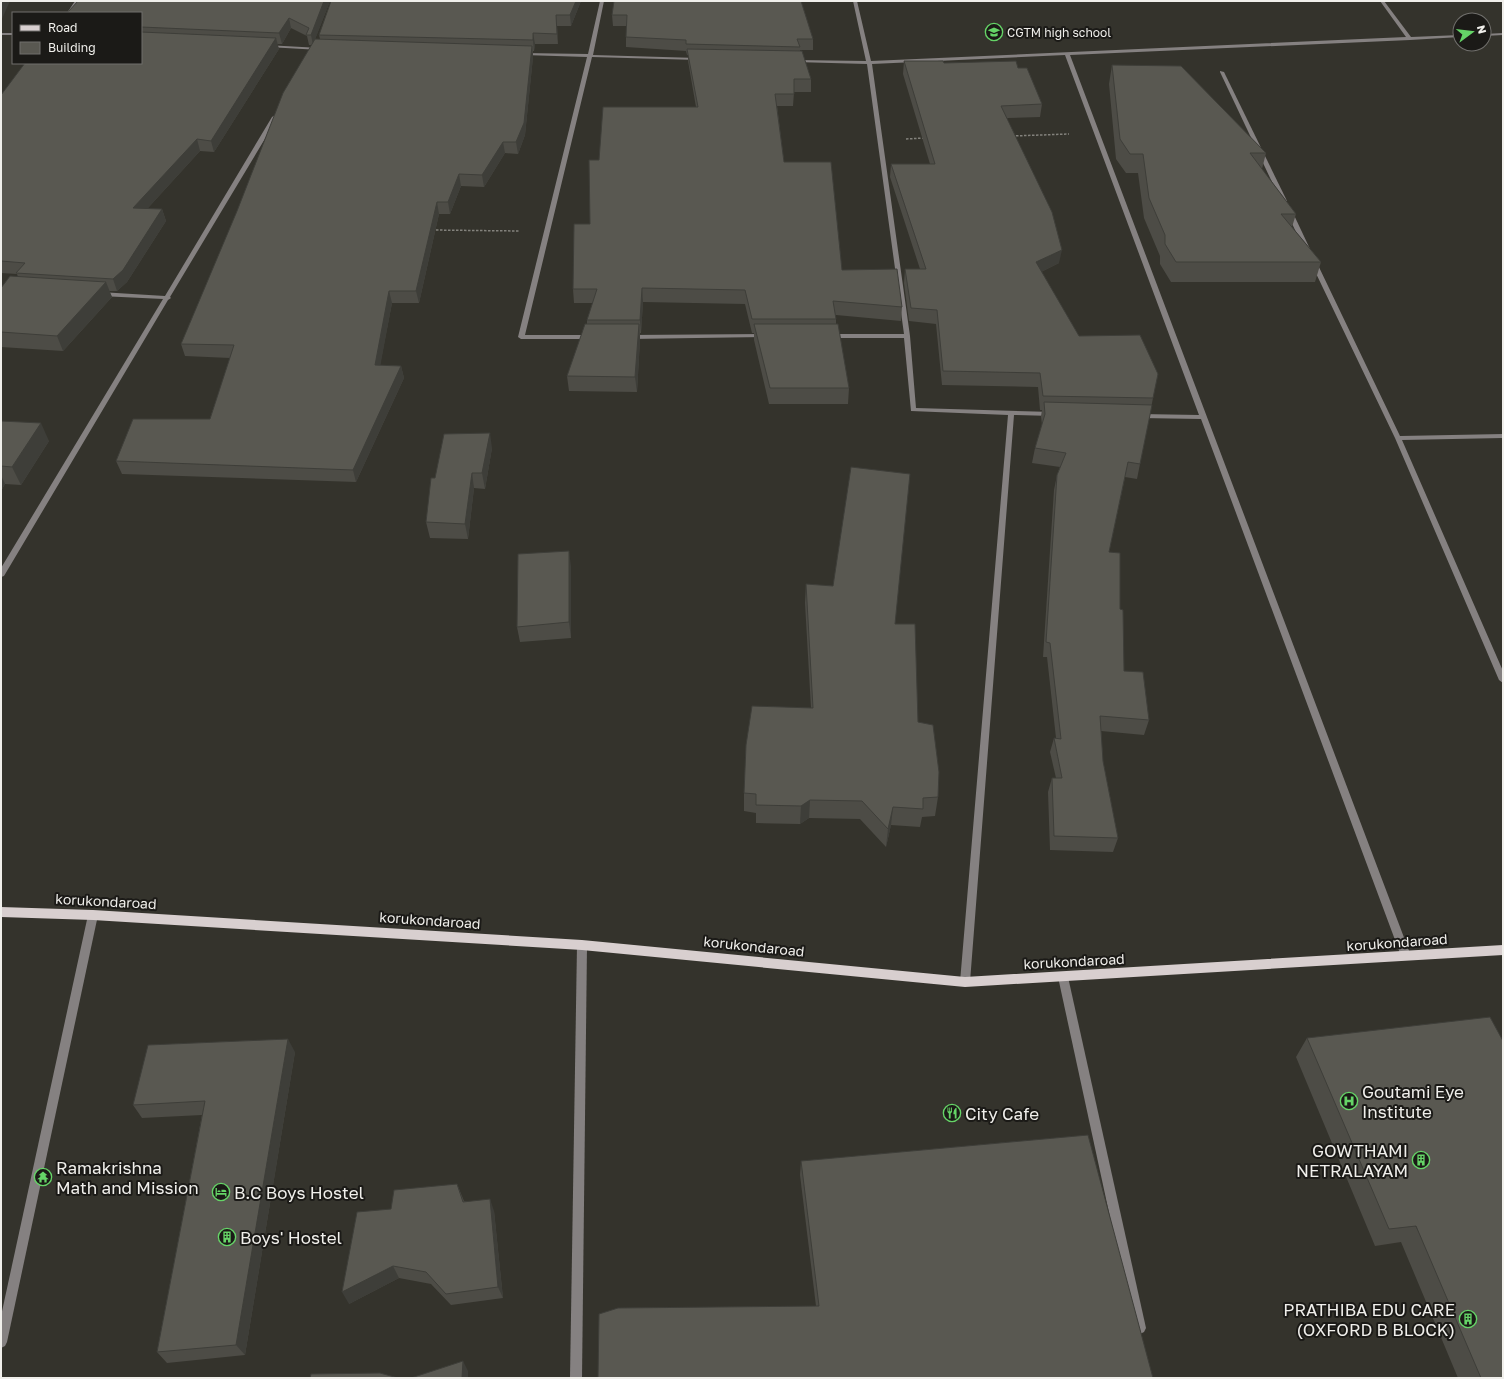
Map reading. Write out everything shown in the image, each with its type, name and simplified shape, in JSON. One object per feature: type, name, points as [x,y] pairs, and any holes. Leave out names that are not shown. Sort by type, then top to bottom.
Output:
[{"type":"main road","name":"korukondaroad","points":[[1,912],[93,915],[582,945],[965,982],[1063,978],[1406,956],[1502,952]]},
{"type":"street","points":[[70,12],[77,1]]},
{"type":"street","points":[[600,337],[521,337],[590,56],[602,1]]},
{"type":"street","points":[[855,1],[869,63],[880,139],[907,336],[913,410],[1057,414]]},
{"type":"street","points":[[1382,1],[1410,39]]},
{"type":"street","points":[[1,34],[12,34]]},
{"type":"street","points":[[1492,35],[1503,34]]},
{"type":"street","points":[[789,61],[869,63],[1452,36]]},
{"type":"street","points":[[312,55],[319,42]]},
{"type":"street","points":[[260,46],[324,49]]},
{"type":"street","points":[[520,54],[702,59]]},
{"type":"street","points":[[1067,54],[1406,956]]},
{"type":"street","points":[[1222,72],[1398,438],[1503,680]]},
{"type":"street","points":[[1,574],[168,298],[280,108]]},
{"type":"street","points":[[96,293],[168,298]]},
{"type":"street","points":[[624,337],[773,336]]},
{"type":"street","points":[[821,336],[907,336]]},
{"type":"street","points":[[965,982],[1011,413]]},
{"type":"street","points":[[1134,416],[1204,417]]},
{"type":"street","points":[[1398,438],[1503,436]]},
{"type":"street","points":[[1,1342],[93,915]]},
{"type":"street","points":[[576,1378],[582,945]]},
{"type":"street","points":[[1063,978],[1142,1340]]},
{"type":"path","points":[[1012,136],[1097,134]]},
{"type":"path","points":[[880,139],[926,138]]},
{"type":"path","points":[[429,230],[547,231]]},
{"type":"building","points":[[78,1],[324,1],[311,35],[306,35],[309,28],[289,18],[279,33],[142,27],[142,12],[68,12]]},
{"type":"building","points":[[331,1],[576,1],[570,15],[556,15],[557,34],[533,33],[533,40],[319,35]]},
{"type":"building","points":[[614,1],[801,1],[813,39],[797,39],[800,47],[686,44],[686,40],[626,37],[627,15],[612,15]]},
{"type":"building","points":[[142,32],[276,38],[211,141],[197,139],[133,208],[162,209],[123,270],[113,279],[16,273],[25,263],[1,261],[1,95],[24,64],[142,64]]},
{"type":"building","points":[[315,39],[532,46],[524,123],[516,142],[503,142],[482,175],[459,174],[448,202],[437,202],[416,291],[389,291],[375,365],[401,366],[353,470],[116,461],[133,419],[210,419],[234,345],[181,344],[237,211],[283,93]]},
{"type":"building","points":[[687,49],[802,51],[811,79],[794,79],[794,94],[775,94],[784,162],[831,162],[842,270],[897,269],[902,307],[833,301],[836,319],[752,319],[745,290],[642,288],[640,320],[587,320],[597,289],[573,289],[574,224],[590,224],[589,160],[599,160],[603,107],[698,107]]},
{"type":"building","points":[[904,61],[943,61],[944,63],[1016,61],[1018,68],[1027,68],[1042,104],[1001,106],[1052,212],[1062,250],[1036,262],[1079,336],[1140,335],[1158,374],[1153,398],[1043,396],[1040,373],[943,371],[937,310],[911,308],[905,269],[926,269],[891,164],[935,164]]},
{"type":"building","points":[[1112,65],[1181,66],[1266,153],[1250,153],[1296,214],[1281,214],[1321,262],[1176,262],[1165,244],[1165,235],[1149,198],[1143,154],[1130,154],[1120,139]]},
{"type":"building","points":[[10,276],[106,282],[57,336],[1,332],[1,288]]},
{"type":"building","points":[[585,324],[639,324],[635,377],[567,376]]},
{"type":"building","points":[[754,324],[838,324],[849,388],[770,388]]},
{"type":"building","points":[[1044,402],[1152,405],[1140,464],[1128,462],[1109,552],[1120,553],[1120,609],[1123,610],[1124,671],[1143,672],[1149,720],[1100,716],[1103,761],[1118,838],[1054,836],[1052,778],[1062,778],[1054,738],[1061,739],[1050,643],[1046,642],[1057,475],[1066,453],[1035,448],[1045,414]]},
{"type":"building","points":[[1,421],[41,423],[12,467],[1,466]]},
{"type":"building","points":[[490,433],[482,473],[472,473],[465,524],[426,522],[431,478],[435,478],[444,434]]},
{"type":"building","points":[[851,467],[910,474],[895,624],[915,624],[918,722],[933,725],[939,772],[938,797],[923,798],[923,809],[893,807],[888,829],[862,801],[810,800],[801,806],[756,805],[756,794],[744,793],[746,745],[752,706],[813,708],[806,584],[833,586]]},
{"type":"building","points":[[569,551],[569,622],[517,627],[518,554]]},
{"type":"building","name":"GOWTHAMI NETRALAYAM","points":[[1490,1017],[1503,1041],[1503,1378],[1481,1378],[1416,1226],[1389,1229],[1307,1038]]},
{"type":"building","name":"Boys' Hostel","points":[[288,1039],[236,1345],[157,1352],[205,1101],[133,1105],[148,1045]]},
{"type":"building","points":[[1088,1135],[1153,1378],[598,1378],[599,1314],[618,1308],[819,1306],[801,1161]]},
{"type":"building","points":[[457,1184],[463,1202],[490,1199],[498,1287],[446,1294],[426,1272],[393,1266],[342,1292],[357,1212],[391,1209],[394,1190]]},
{"type":"building","points":[[463,1361],[462,1378],[411,1378]]},
{"type":"building","points":[[380,1373],[398,1378],[310,1378],[311,1374]]},
{"type":"place","name":"CGTM high school","points":[[994,32]]},
{"type":"place","name":"Goutami Eye Institute","points":[[1349,1101]]},
{"type":"place","name":"City Cafe","points":[[952,1113]]},
{"type":"place","name":"GOWTHAMI NETRALAYAM","points":[[1421,1160]]},
{"type":"place","name":"Ramakrishna Math and Mission","points":[[43,1177]]},
{"type":"place","name":"B.C Boys Hostel","points":[[221,1192]]},
{"type":"place","name":"Boys' Hostel","points":[[227,1237]]},
{"type":"place","name":"PRATHIBA EDU CARE (OXFORD B BLOCK)","points":[[1468,1319]]}]
